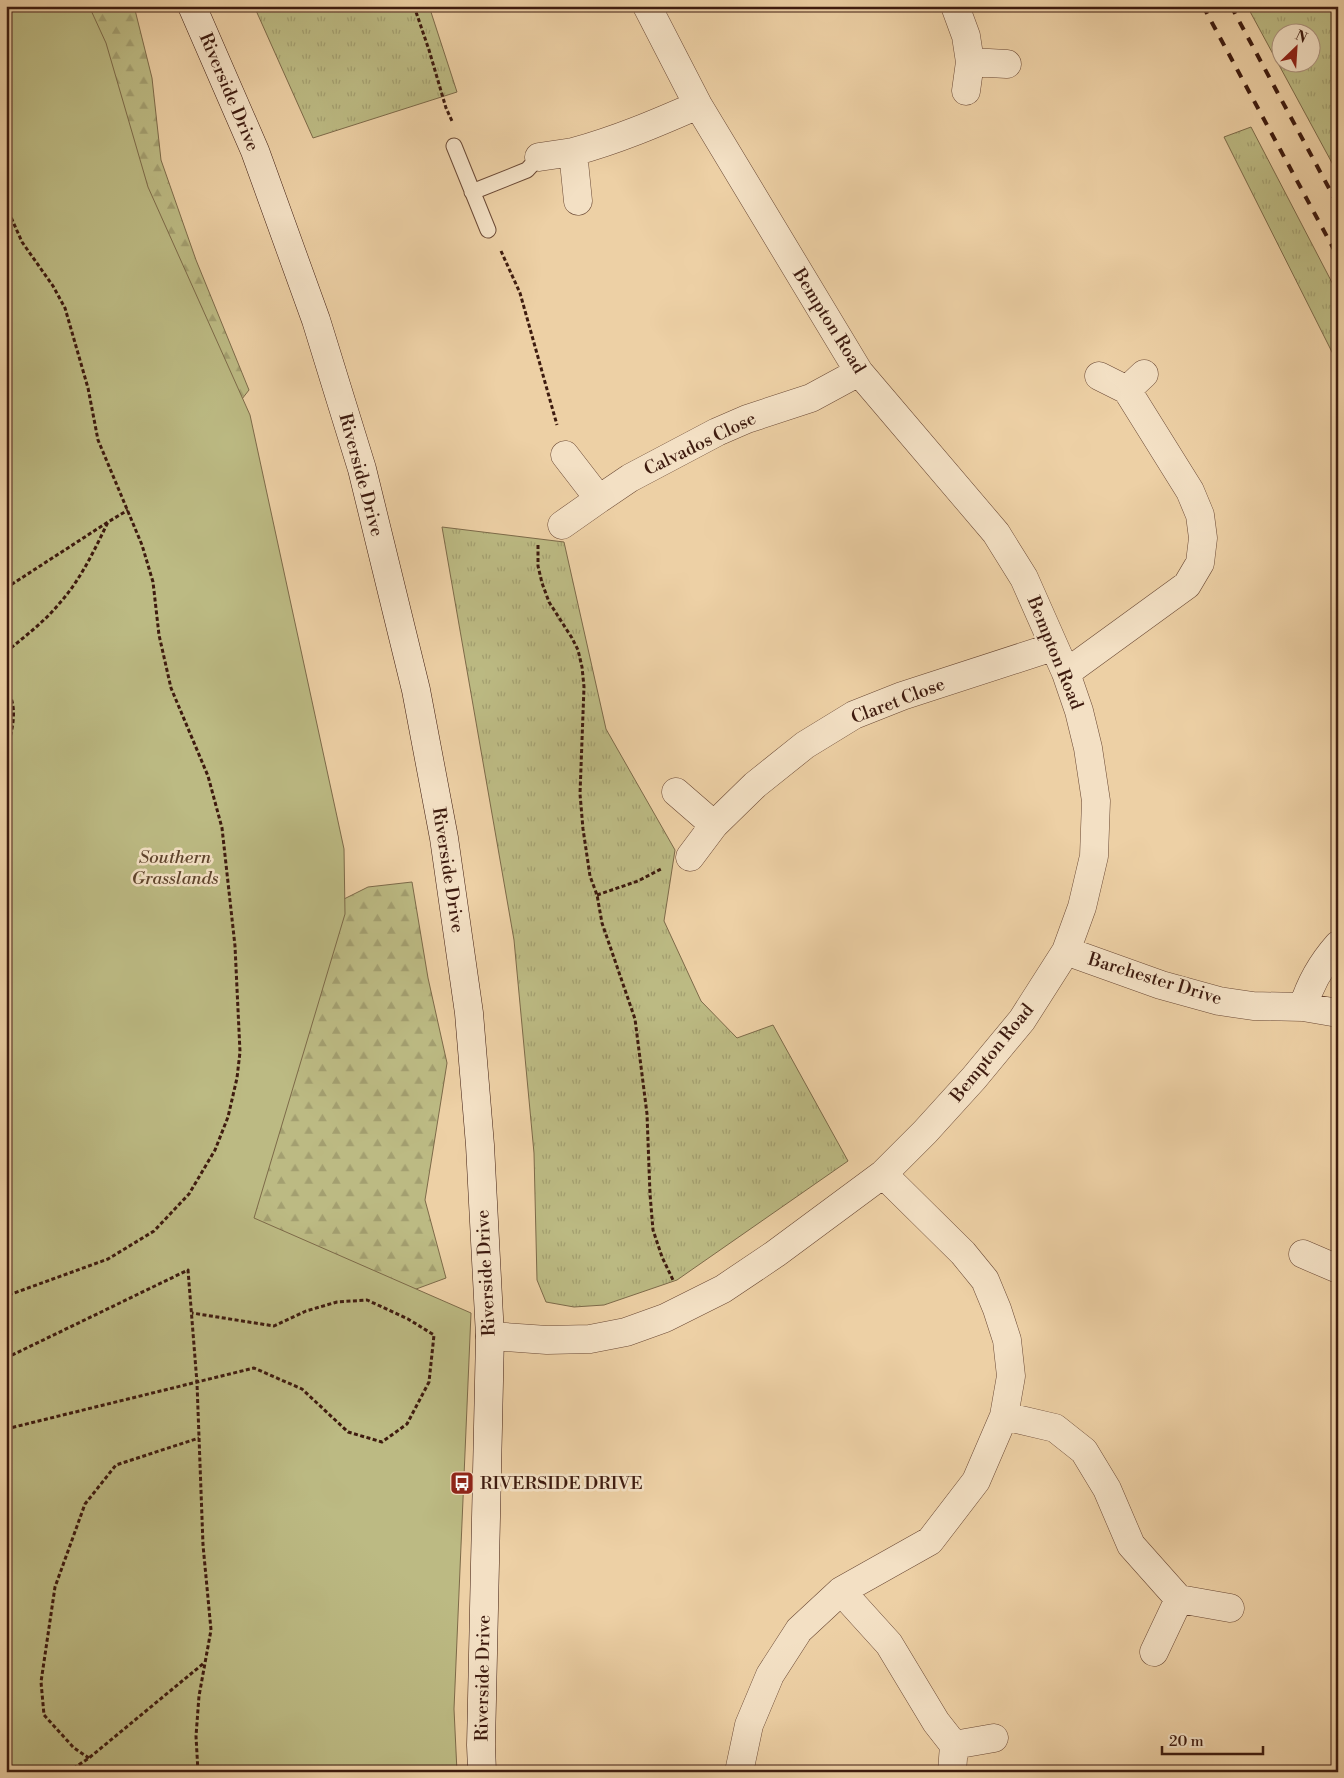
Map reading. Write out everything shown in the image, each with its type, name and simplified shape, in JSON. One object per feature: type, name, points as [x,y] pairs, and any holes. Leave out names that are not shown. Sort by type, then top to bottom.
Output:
[{"type":"street","name":"Riverside Drive","points":[[192,6],[255,151],[316,320],[362,469],[416,690],[444,838],[469,1013],[480,1145],[490,1336],[482,1772]]},
{"type":"street","name":"Bempton Road","points":[[490,1336],[548,1340],[590,1339],[626,1332],[665,1318],[723,1289],[775,1254],[882,1174],[925,1132],[974,1078],[1022,1020],[1066,951],[1082,907],[1094,856],[1096,801],[1088,748],[1079,711],[1066,673],[1024,578],[996,533],[859,372],[698,105],[647,6]]},
{"type":"street","points":[[955,6],[966,36],[970,62],[966,90]]},
{"type":"street","points":[[970,62],[1007,64]]},
{"type":"street","points":[[539,157],[574,152],[604,144],[638,132],[698,105]]},
{"type":"street","points":[[574,152],[578,200]]},
{"type":"street","name":"Calvados Close","points":[[562,525],[630,478],[717,432],[747,419],[811,398],[859,372]]},
{"type":"street","points":[[1066,673],[1187,585],[1200,563],[1203,538],[1200,515],[1194,499],[1135,382],[1099,376]]},
{"type":"street","points":[[565,455],[599,499]]},
{"type":"street","name":"Claret Close","points":[[690,857],[714,825],[755,785],[805,744],[854,715],[902,696],[1054,647]]},
{"type":"street","points":[[676,792],[714,825]]},
{"type":"street","points":[[1303,1006],[1308,991],[1320,969],[1338,945]]},
{"type":"street","name":"Barchester Drive","points":[[1066,951],[1161,985],[1219,1001],[1252,1006],[1303,1006],[1338,1013]]},
{"type":"street","points":[[740,1772],[749,1724],[770,1675],[799,1630],[841,1591],[930,1540],[976,1481],[1004,1416],[1011,1376],[1007,1340],[985,1280],[963,1253],[882,1174]]},
{"type":"street","points":[[1303,1254],[1338,1269]]},
{"type":"street","points":[[1004,1416],[1055,1428],[1084,1451],[1107,1489],[1131,1545],[1179,1599],[1230,1608]]},
{"type":"street","points":[[841,1591],[889,1644],[936,1722],[954,1745],[952,1772]]},
{"type":"street","points":[[1154,1652],[1179,1599]]},
{"type":"street","points":[[954,1745],[994,1738]]},
{"type":"lane","points":[[454,146],[488,230]]},
{"type":"lane","points":[[472,192],[527,170],[539,157]]},
{"type":"path","points":[[414,6],[446,108],[459,134],[454,146]]},
{"type":"path","points":[[6,206],[22,242],[66,308],[88,388],[98,440],[142,545],[153,582],[159,635],[171,688],[208,776],[222,828],[235,946],[240,1052],[237,1078],[228,1116],[214,1150],[189,1194],[154,1231],[108,1259],[6,1296]]},
{"type":"path","points":[[488,230],[495,239],[520,293],[565,455]]},
{"type":"path","points":[[6,588],[128,510]]},
{"type":"path","points":[[6,652],[34,630],[59,605],[80,577],[108,522]]},
{"type":"path","points":[[562,525],[551,522],[541,534],[538,566],[549,602],[572,638],[578,650],[582,667],[584,687],[580,794],[590,876],[597,895],[602,923],[635,1019],[646,1114],[650,1194],[654,1230],[662,1257],[686,1308]]},
{"type":"path","points":[[6,688],[11,695],[14,707],[14,720],[6,754]]},
{"type":"path","points":[[597,895],[638,881],[659,871],[678,852],[690,857]]},
{"type":"path","points":[[6,1358],[188,1270],[197,1383],[203,1545],[211,1630],[198,1696],[196,1736],[198,1772]]},
{"type":"path","points":[[6,1429],[254,1368],[302,1389],[348,1432],[382,1442],[407,1424],[429,1382],[434,1335],[408,1319],[367,1300],[336,1302],[306,1312],[274,1326],[192,1312]]},
{"type":"path","points":[[89,1758],[74,1748],[44,1715],[41,1682],[55,1587],[84,1504],[116,1465],[199,1438]]},
{"type":"path","points":[[68,1772],[89,1758],[204,1662]]},
{"type":"green space","points":[[6,6],[134,6],[152,78],[161,160],[196,260],[249,390],[224,422]]},
{"type":"green space","name":"Southern Grasslands","points":[[6,6],[89,6],[106,43],[148,187],[250,415],[344,849],[345,914],[254,1218],[471,1313],[454,1709],[457,1772],[6,1772]]},
{"type":"green space","points":[[254,6],[429,6],[457,92],[313,138]]},
{"type":"green space","points":[[1247,6],[1338,6],[1338,174],[1283,72],[1322,72],[1322,22],[1272,22],[1272,52]]},
{"type":"green space","points":[[1251,127],[1338,294],[1338,364],[1224,137]]},
{"type":"green space","points":[[442,527],[564,542],[606,729],[675,850],[664,921],[701,1001],[737,1038],[773,1025],[848,1161],[677,1280],[604,1305],[574,1307],[546,1302],[537,1280],[534,1153],[514,940]]},
{"type":"green space","points":[[412,882],[428,978],[447,1063],[425,1200],[446,1278],[400,1295],[288,1288],[215,1177],[284,929],[368,887]]},
{"type":"railway","points":[[1203,6],[1338,257]]},
{"type":"railway","points":[[1231,6],[1338,205]]},
{"type":"place","name":"RIVERSIDE DRIVE","points":[[462,1483]]}]
